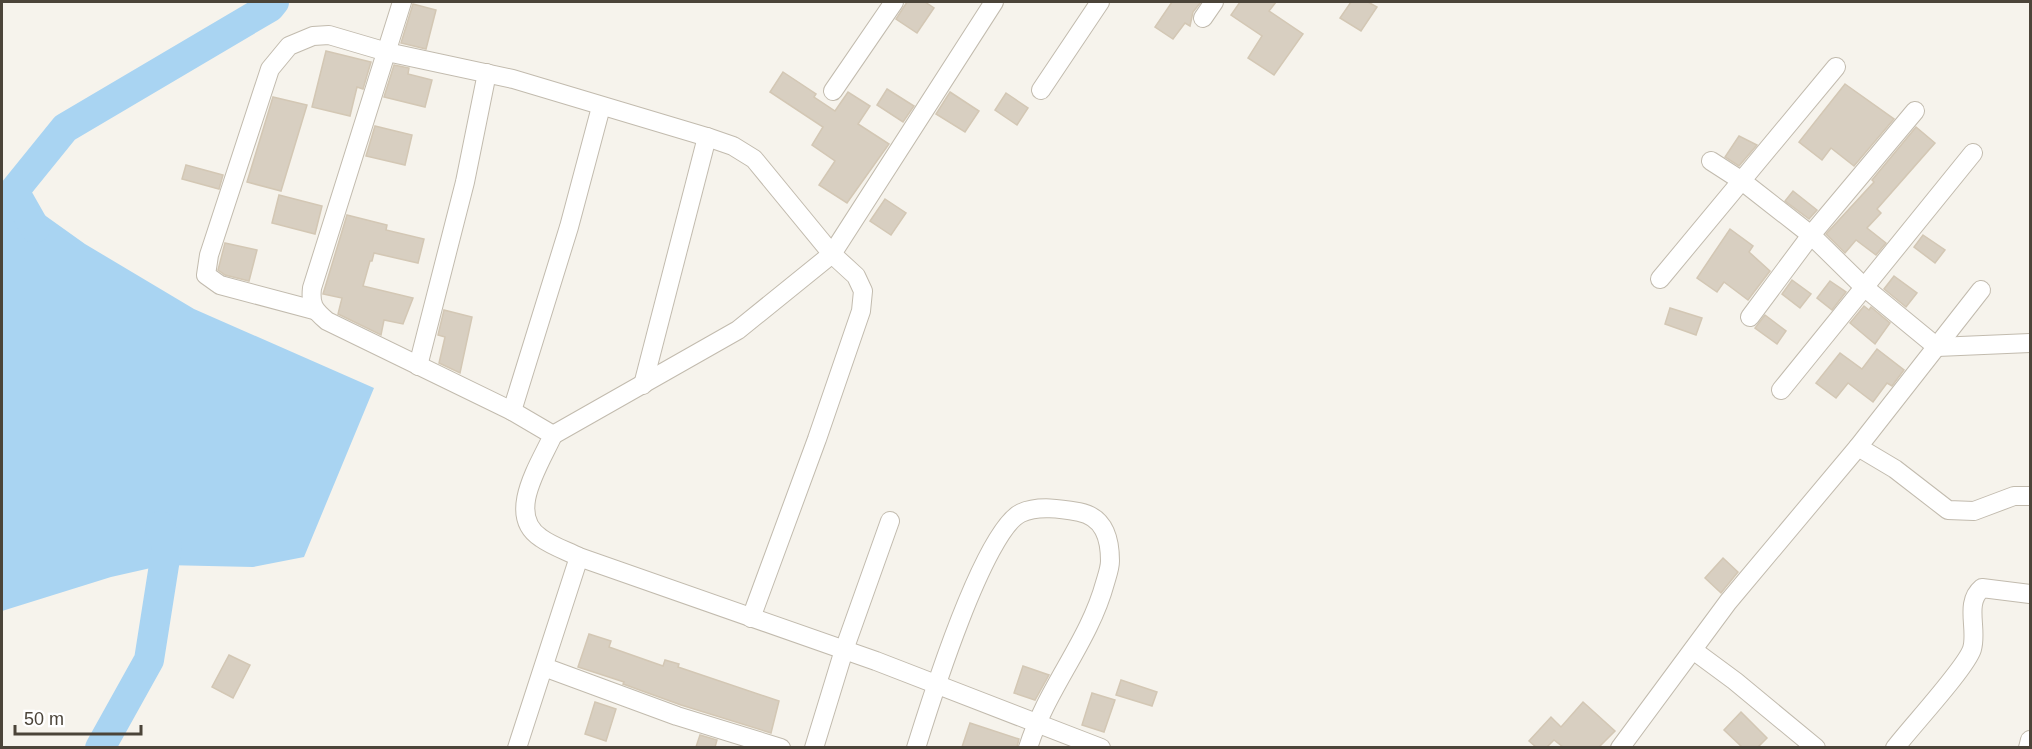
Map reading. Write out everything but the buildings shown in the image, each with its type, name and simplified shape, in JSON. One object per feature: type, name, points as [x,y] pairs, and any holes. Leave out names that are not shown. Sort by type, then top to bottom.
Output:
[{"type":"street","points":[[314,310],[311,301],[312,288],[402,2]]},
{"type":"street","points":[[833,91],[894,2]]},
{"type":"street","points":[[994,2],[832,254],[738,330],[553,435],[526,500],[524,516],[528,526],[540,538],[579,557],[844,650],[1101,747]]},
{"type":"street","points":[[1041,90],[1100,2]]},
{"type":"street","points":[[1203,18],[1214,2]]},
{"type":"street","points":[[553,435],[512,411],[327,321],[314,310],[220,285],[206,275],[209,255],[270,69],[289,46],[313,36],[330,35],[387,52],[487,73],[734,146],[754,159],[832,254],[856,276],[863,291],[861,311],[752,618]]},
{"type":"street","points":[[1660,279],[1836,67]]},
{"type":"street","points":[[418,366],[465,182],[487,73]]},
{"type":"street","points":[[512,411],[569,227],[601,107]]},
{"type":"street","points":[[1750,317],[1811,235],[1915,111]]},
{"type":"street","points":[[643,385],[707,137]]},
{"type":"street","points":[[1781,390],[1973,153]]},
{"type":"street","points":[[1711,161],[1742,181],[1811,235],[1864,287],[1937,347],[2031,343]]},
{"type":"street","points":[[1620,747],[1765,556],[1858,447],[1981,290]]},
{"type":"street","points":[[1858,447],[1895,469],[1948,510],[1974,511],[2014,496],[2031,496]]},
{"type":"street","points":[[916,747],[936,684],[994,541],[1011,519],[1032,509],[1063,509],[1086,513],[1099,521],[1107,534],[1110,562],[1100,603],[1076,652],[1036,723],[1028,747]]},
{"type":"street","points":[[814,747],[844,650],[890,521]]},
{"type":"street","points":[[517,747],[579,557]]},
{"type":"street","points":[[1895,747],[1963,666],[1972,650],[1972,605],[1975,594],[1982,588],[2031,594]]},
{"type":"street","points":[[1693,650],[1816,747]]},
{"type":"street","points":[[544,667],[677,716],[781,747]]},
{"type":"street","points":[[2028,747],[2031,740]]},
{"type":"water","points":[[2,187],[85,244],[194,309],[374,388],[304,557],[253,567],[164,565],[111,577],[2,611]]},
{"type":"waterway","points":[[35,228],[14,191],[65,128],[270,7],[274,2]]},
{"type":"waterway","points":[[100,748],[149,660],[167,546],[160,526]]}]
